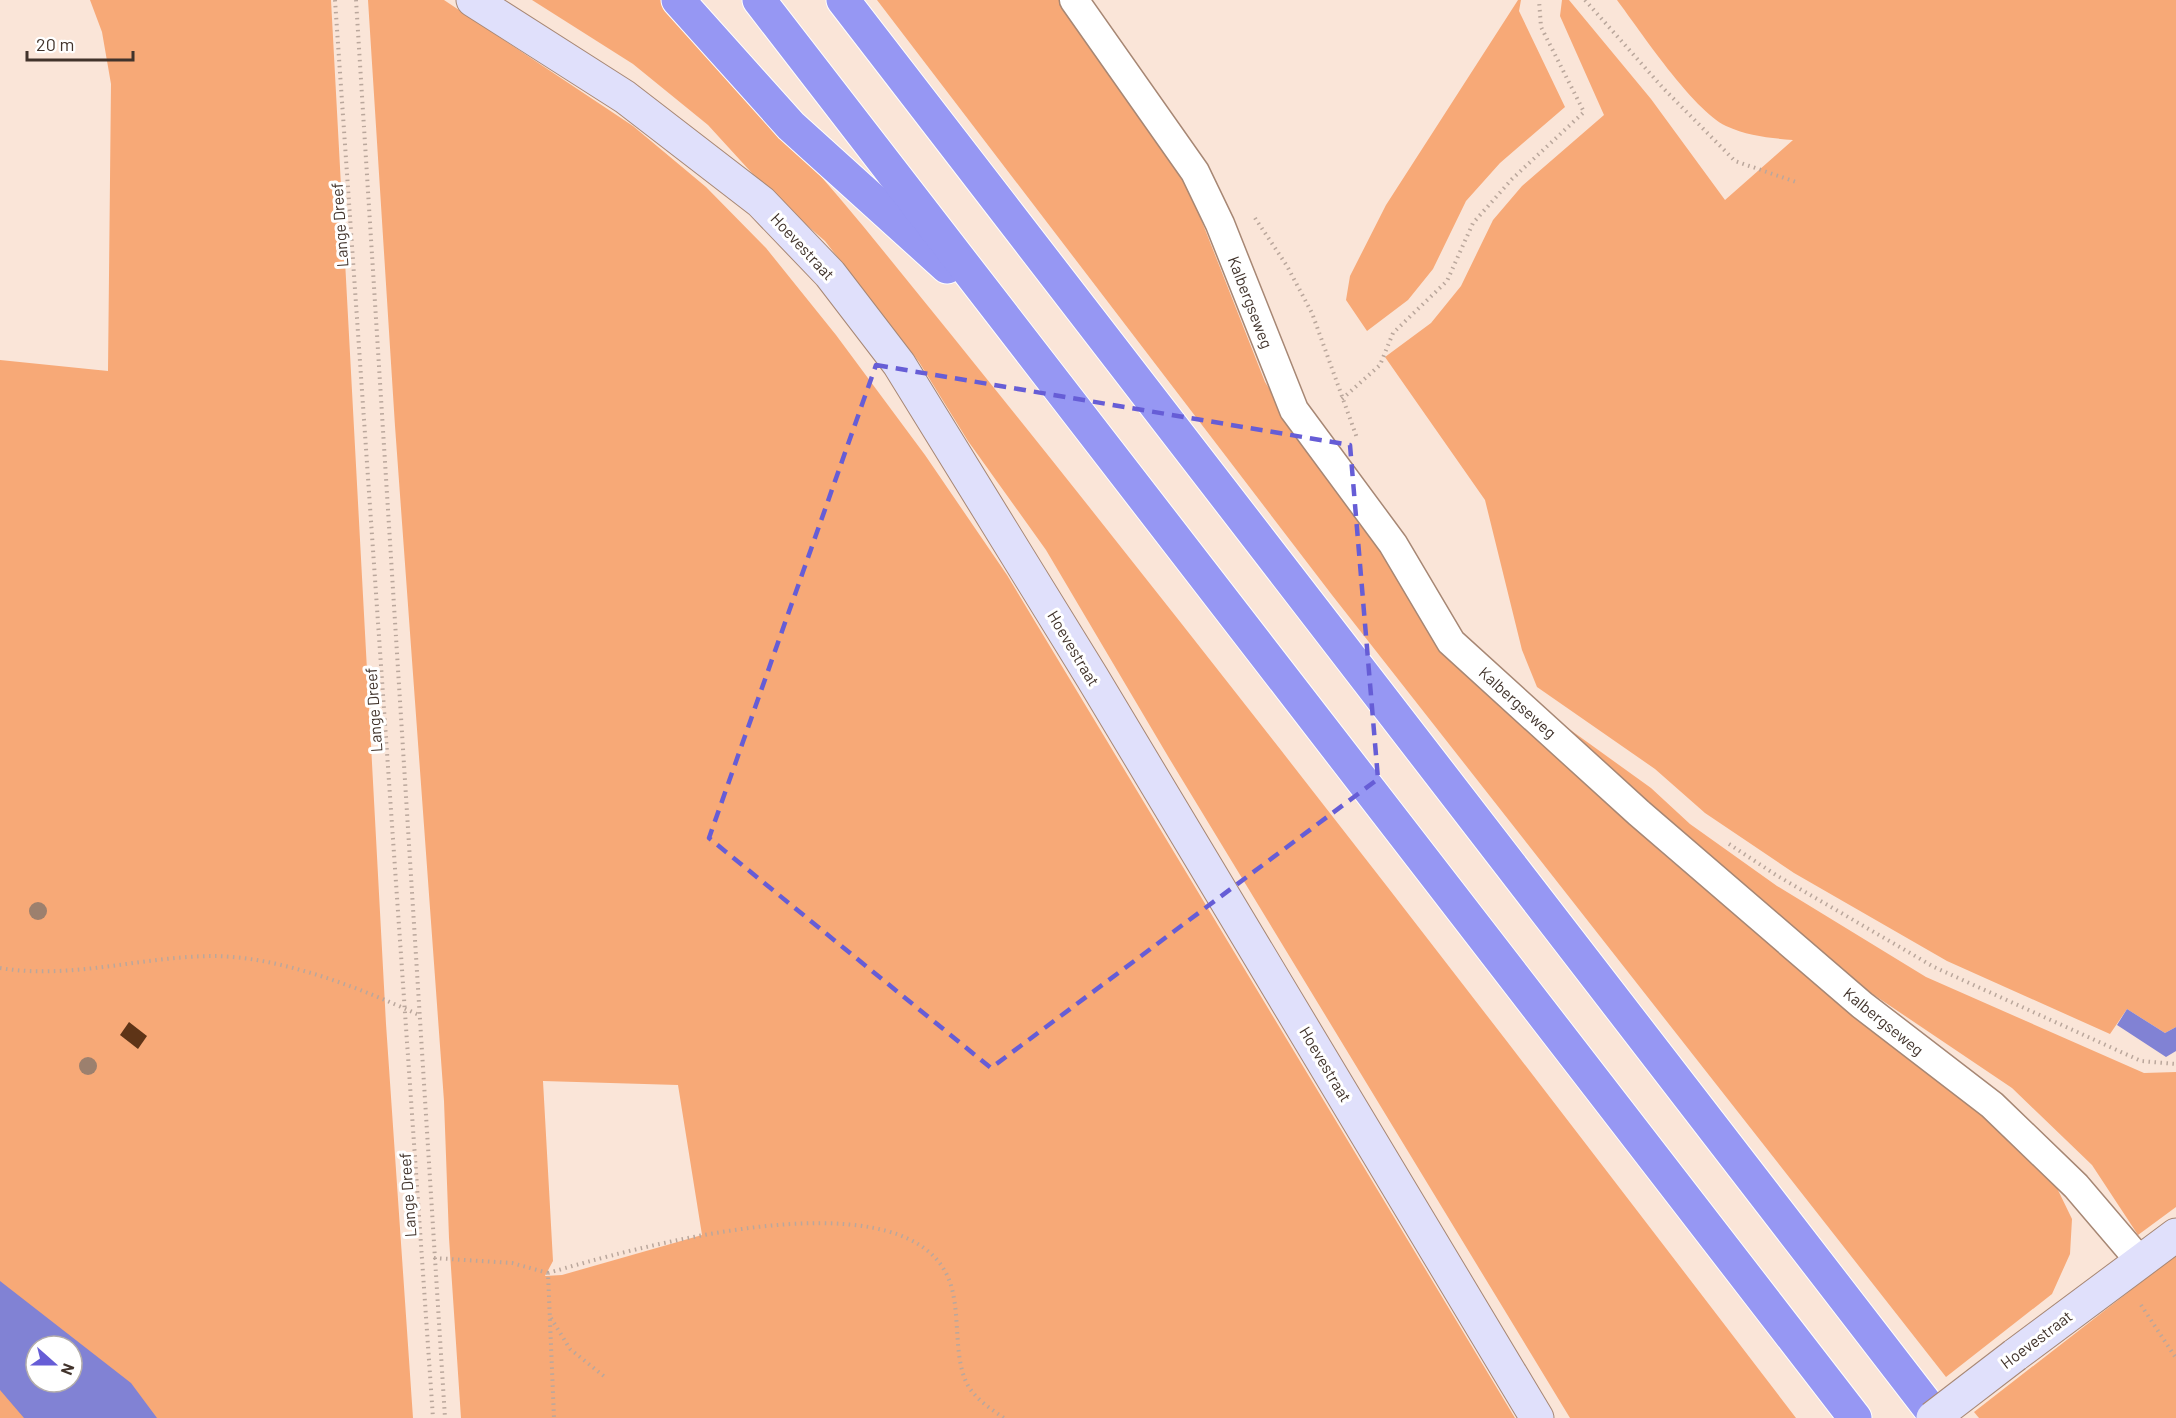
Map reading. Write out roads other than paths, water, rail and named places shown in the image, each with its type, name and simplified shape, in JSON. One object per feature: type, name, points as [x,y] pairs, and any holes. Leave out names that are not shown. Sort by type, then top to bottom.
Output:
[{"type":"highway","points":[[678,0],[791,126],[1012,327]]},
{"type":"highway","points":[[759,0],[1855,1418]]},
{"type":"highway","points":[[843,0],[1935,1418]]},
{"type":"street","name":"Hoevestraat","points":[[473,0],[625,97],[761,202],[830,274],[899,364],[1092,677],[1537,1418]]},
{"type":"street","name":"Kalbergseweg","points":[[1074,0],[1195,172],[1220,225],[1294,410],[1393,544],[1451,642],[1639,813],[1862,1005],[1992,1105],[2076,1186],[2130,1268]]},
{"type":"street","name":"Hoevestraat","points":[[1935,1418],[2176,1235]]},
{"type":"water","points":[[2127,1009],[2165,1033],[2176,1027],[2176,1051],[2166,1057],[2117,1025]]},
{"type":"water","points":[[0,1281],[68,1334],[24,1334],[24,1394],[84,1394],[84,1346],[131,1383],[157,1418],[24,1418],[0,1390]]}]
